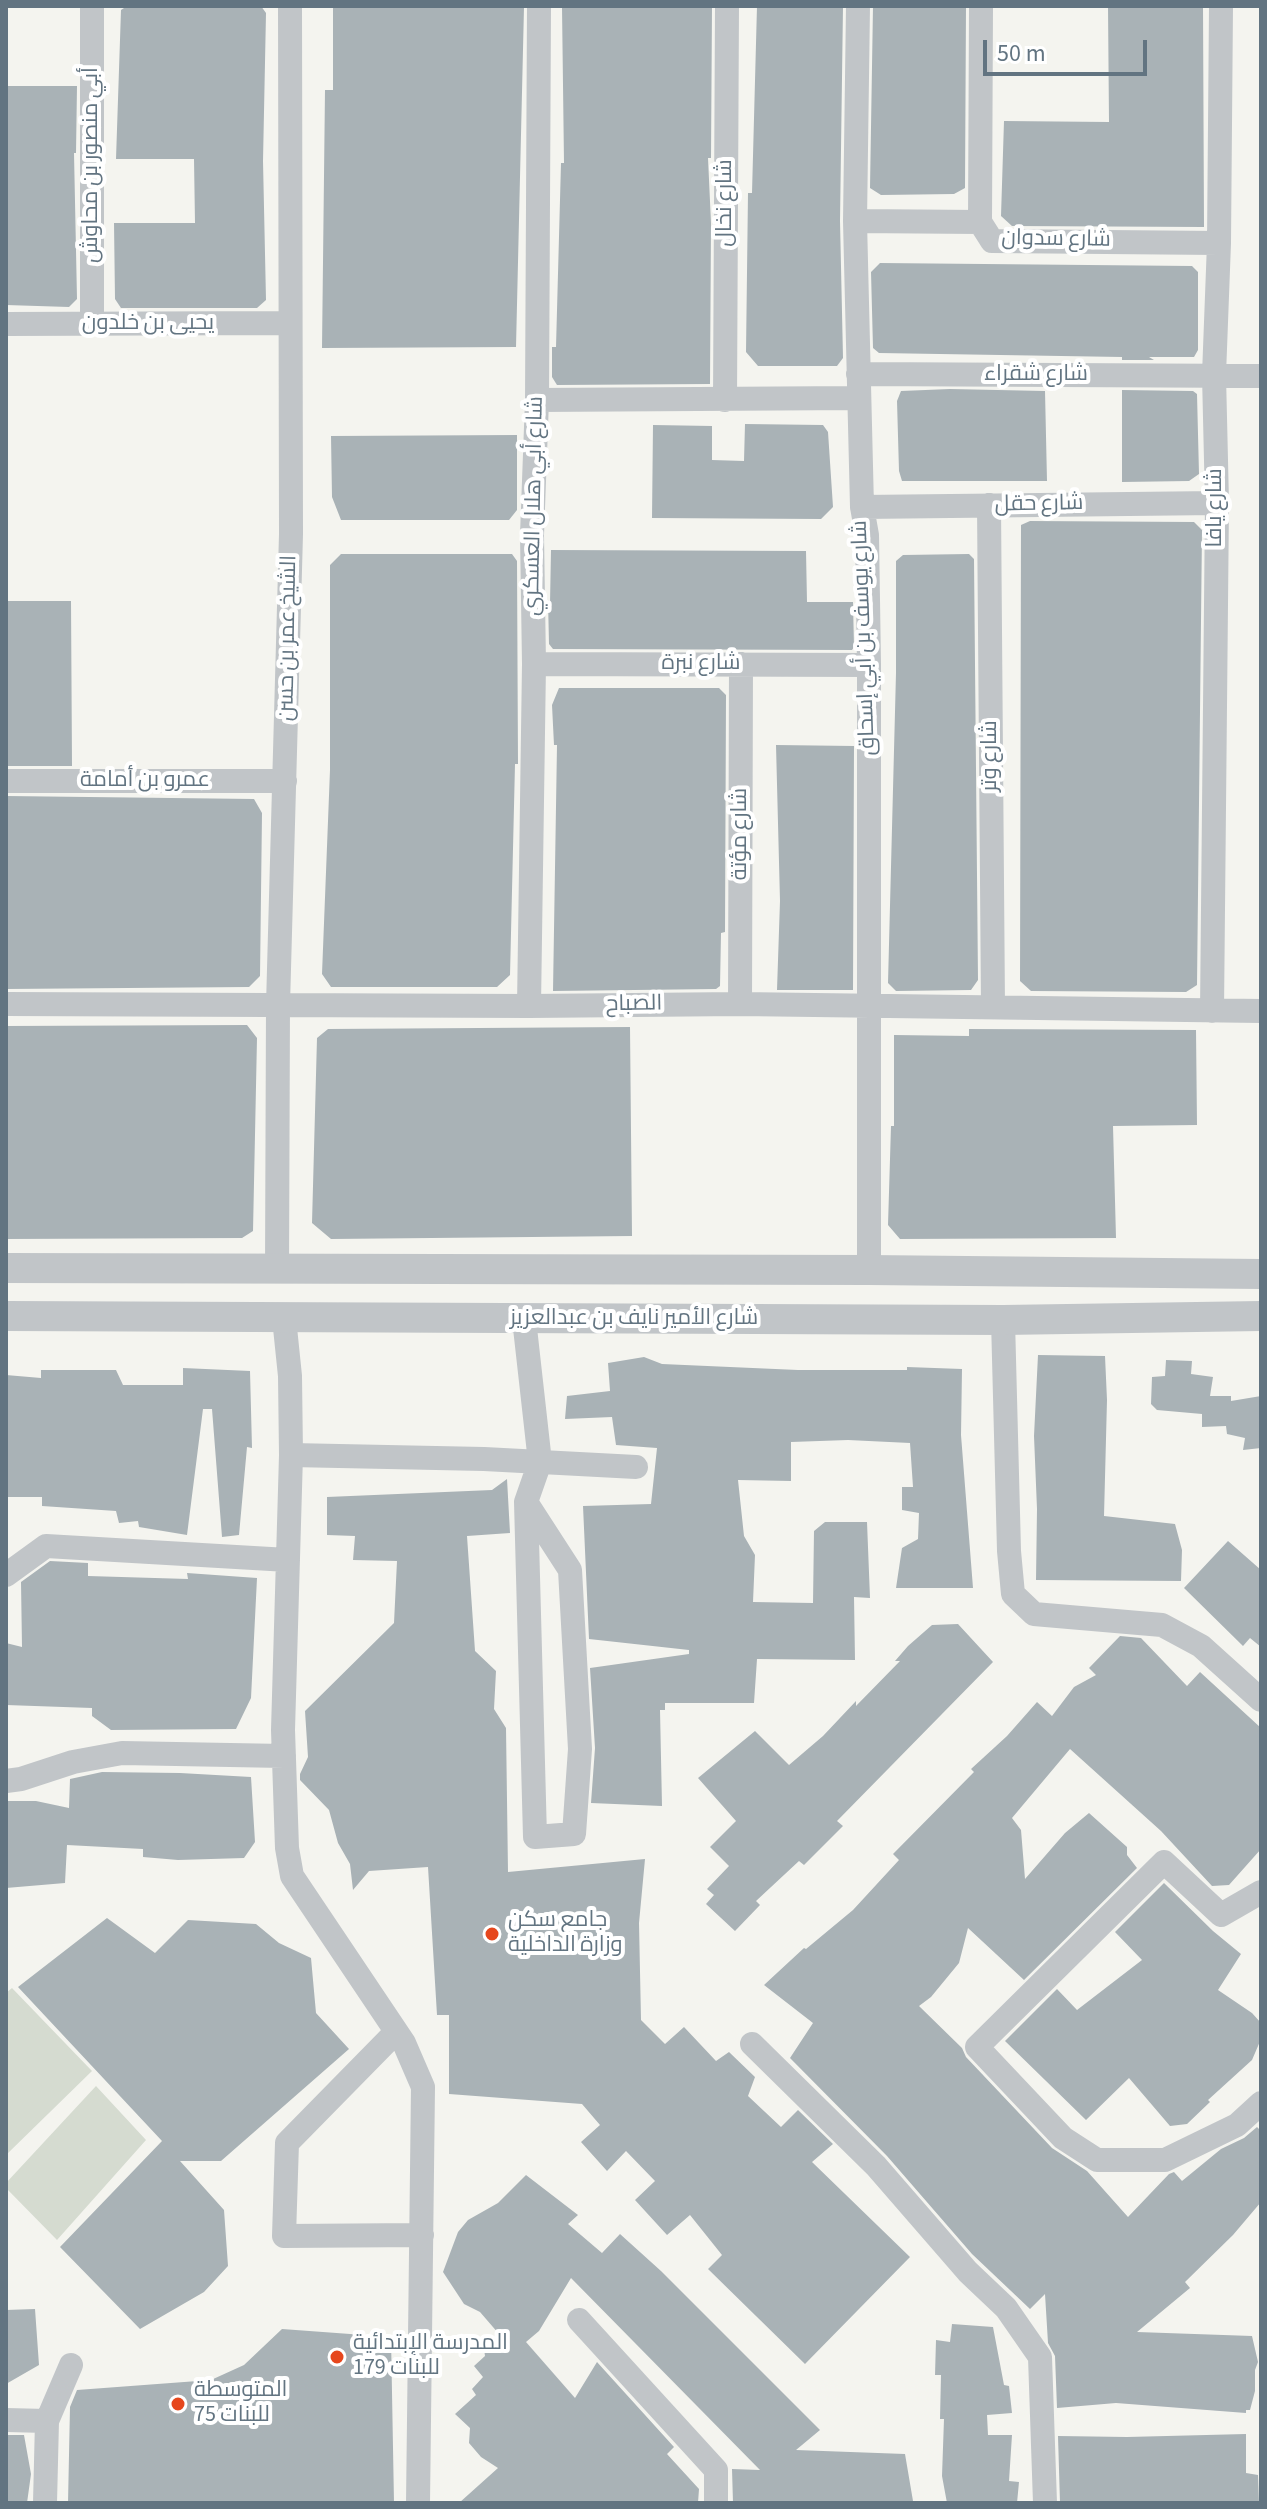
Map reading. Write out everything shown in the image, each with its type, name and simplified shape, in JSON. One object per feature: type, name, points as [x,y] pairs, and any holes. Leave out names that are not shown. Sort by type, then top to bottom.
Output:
[{"type":"street","name":"أبي منصور بن محاوش","points":[[92,6],[92,324]]},
{"type":"street","name":"الشيخ عمر بن حسن","points":[[277,1270],[278,1005],[291,534],[290,6]]},
{"type":"street","name":"شارع أبي هلال العسكري","points":[[529,1006],[539,6]]},
{"type":"street","name":"شارع نخال","points":[[725,400],[727,6]]},
{"type":"street","name":"شارع يوسف بن أبي إسحاق","points":[[858,6],[855,221],[869,665],[869,1270]]},
{"type":"street","points":[[980,222],[981,6]]},
{"type":"street","name":"شارع يافا","points":[[1212,1011],[1217,503],[1214,375],[1219,243],[1221,6]]},
{"type":"street","name":"شارع سدوان","points":[[855,221],[980,222],[992,241],[1219,243]]},
{"type":"street","name":"يحيى بن خلدون","points":[[6,324],[290,323]]},
{"type":"street","name":"شارع شقراء","points":[[537,400],[725,400],[858,386],[1261,376]]},
{"type":"street","name":"شارع حقل","points":[[862,507],[1217,503]]},
{"type":"street","name":"شارع وتر","points":[[989,505],[993,1007]]},
{"type":"street","name":"شارع نبرة","points":[[534,664],[869,665]]},
{"type":"street","name":"شارع مؤتة","points":[[740,1004],[741,664]]},
{"type":"street","name":"عمرو بن أمامة","points":[[6,781],[285,781]]},
{"type":"street","name":"الصباح","points":[[6,1004],[869,1004],[1261,1011]]},
{"type":"street","points":[[6,1268],[1261,1274]]},
{"type":"street","name":"شارع الأمير نايف بن عبدالعزيز","points":[[6,1316],[1003,1320],[1261,1316]]},
{"type":"street","points":[[284,1318],[290,1376],[291,1455],[284,1756],[287,1848],[292,1876],[404,2043],[423,2087],[418,2503]]},
{"type":"street","points":[[524,1319],[540,1462],[526,1502],[535,1837],[574,1834],[580,1749],[570,1570],[526,1502]]},
{"type":"street","points":[[1003,1320],[1009,1551],[1013,1594],[1034,1614],[1162,1625],[1201,1646],[1261,1700]]},
{"type":"street","points":[[291,1455],[636,1467]]},
{"type":"street","points":[[6,1575],[46,1546],[288,1560]]},
{"type":"street","points":[[6,1781],[73,1762],[122,1753],[284,1756]]},
{"type":"street","points":[[1261,1892],[1221,1915],[1164,1862],[977,2047],[1063,2138],[1097,2160],[1165,2160],[1237,2125],[1261,2103]]},
{"type":"street","points":[[396,2032],[287,2143],[284,2236],[422,2235]]},
{"type":"street","points":[[752,2044],[876,2166],[968,2272],[1006,2308],[1040,2357],[1045,2503]]},
{"type":"street","points":[[579,2320],[716,2470],[716,2503]]},
{"type":"street","points":[[45,2503],[47,2421],[71,2365]]},
{"type":"street","points":[[6,2420],[47,2421]]},
{"type":"shaded area","points":[[12,1988],[92,2071],[6,2155],[6,1993]]},
{"type":"shaded area","points":[[96,2086],[146,2140],[57,2240],[6,2188],[6,2183]]},
{"type":"building","points":[[127,6],[261,6],[266,13],[263,161],[266,300],[257,308],[121,308],[115,299],[114,223],[195,223],[194,159],[116,159],[121,10]]},
{"type":"building","points":[[333,6],[524,7],[516,347],[322,348],[325,90],[333,90]]},
{"type":"building","points":[[712,6],[711,158],[708,158],[711,223],[710,384],[557,385],[552,377],[552,347],[556,347],[561,163],[564,163],[562,7]]},
{"type":"building","points":[[757,6],[843,6],[840,221],[843,358],[837,366],[758,366],[746,352],[748,193],[752,193]]},
{"type":"building","points":[[873,6],[966,6],[965,188],[954,194],[881,195],[870,188]]},
{"type":"building","points":[[1108,6],[1203,6],[1204,227],[1012,226],[1001,216],[1004,121],[1109,122]]},
{"type":"building","points":[[6,86],[77,86],[74,153],[77,299],[69,307],[6,305]]},
{"type":"building","points":[[880,263],[1192,266],[1198,272],[1198,350],[1194,357],[1149,357],[1154,360],[879,353],[873,348],[871,272]]},
{"type":"building","points":[[1122,390],[1193,391],[1197,394],[1199,474],[1189,481],[1122,482]]},
{"type":"building","points":[[901,391],[1045,391],[1047,481],[902,481],[897,401]]},
{"type":"building","points":[[745,424],[823,425],[828,432],[833,507],[821,519],[652,518],[653,425],[712,426],[712,460],[744,461]]},
{"type":"building","points":[[517,435],[517,510],[509,520],[341,520],[332,497],[331,436]]},
{"type":"building","points":[[1030,521],[1194,522],[1202,530],[1197,985],[1186,992],[1031,991],[1020,981],[1021,525]]},
{"type":"building","points":[[551,550],[806,551],[807,602],[853,602],[854,647],[852,650],[553,649],[549,644],[548,600],[550,604]]},
{"type":"building","points":[[341,554],[512,554],[517,561],[518,764],[515,764],[510,975],[497,987],[331,987],[322,974],[330,770],[330,565]]},
{"type":"building","points":[[969,554],[974,559],[978,980],[971,990],[896,991],[888,983],[896,561],[903,555]]},
{"type":"building","points":[[6,601],[71,601],[72,766],[6,766]]},
{"type":"building","points":[[559,688],[719,688],[726,695],[725,932],[721,933],[720,986],[716,989],[553,991],[557,745],[554,745],[552,705]]},
{"type":"building","points":[[776,745],[854,746],[853,990],[777,990],[780,901]]},
{"type":"building","points":[[6,796],[254,799],[262,813],[260,976],[249,987],[6,989]]},
{"type":"building","points":[[247,1025],[257,1038],[253,1231],[242,1238],[6,1239],[6,1026]]},
{"type":"building","points":[[630,1027],[632,1236],[331,1239],[312,1223],[317,1038],[328,1029]]},
{"type":"building","points":[[969,1029],[1196,1030],[1197,1125],[1113,1126],[1116,1238],[900,1239],[888,1225],[891,1126],[894,1126],[894,1035],[969,1036]]},
{"type":"building","points":[[1038,1355],[1105,1356],[1104,1516],[1175,1524],[1182,1550],[1181,1581],[1036,1580],[1034,1436]]},
{"type":"building","points":[[644,1357],[662,1364],[798,1370],[962,1369],[961,1435],[973,1588],[896,1588],[902,1548],[918,1539],[919,1513],[902,1510],[902,1487],[913,1487],[910,1443],[848,1440],[791,1442],[791,1481],[738,1480],[744,1536],[755,1555],[753,1602],[813,1603],[814,1531],[825,1522],[867,1522],[870,1598],[854,1597],[855,1660],[757,1659],[754,1703],[665,1703],[665,1710],[660,1710],[662,1806],[591,1803],[595,1748],[590,1668],[689,1654],[689,1650],[589,1639],[583,1506],[651,1504],[657,1448],[616,1445],[612,1417],[565,1419],[567,1396],[610,1391],[608,1363]]},
{"type":"building","points":[[1166,1360],[1192,1361],[1191,1374],[1213,1377],[1210,1396],[1231,1396],[1231,1401],[1261,1396],[1261,1448],[1243,1450],[1245,1438],[1227,1434],[1226,1426],[1202,1427],[1202,1414],[1157,1410],[1151,1404],[1152,1377],[1165,1376]]},
{"type":"building","points":[[183,1368],[250,1371],[252,1448],[247,1447],[239,1535],[222,1537],[212,1409],[203,1409],[187,1535],[139,1527],[138,1521],[119,1523],[116,1511],[42,1506],[42,1497],[6,1497],[6,1375],[41,1378],[41,1370],[116,1370],[123,1385],[183,1385]]},
{"type":"building","points":[[507,1479],[510,1533],[467,1536],[475,1651],[496,1671],[494,1709],[506,1728],[508,1872],[645,1859],[639,1923],[641,2020],[665,2044],[684,2027],[716,2061],[729,2052],[755,2077],[748,2096],[781,2127],[798,2110],[833,2144],[812,2162],[910,2257],[805,2364],[708,2269],[722,2255],[690,2215],[667,2235],[635,2200],[655,2181],[626,2151],[607,2171],[581,2142],[600,2125],[582,2104],[449,2094],[449,2015],[437,2015],[428,1867],[369,1871],[353,1890],[350,1864],[338,1843],[329,1810],[300,1780],[308,1757],[305,1711],[394,1623],[397,1561],[353,1560],[355,1536],[327,1535],[327,1497],[492,1490]]},
{"type":"building","points":[[1228,1541],[1261,1570],[1261,1647],[1250,1638],[1243,1646],[1184,1588]]},
{"type":"building","points":[[50,1561],[88,1563],[88,1576],[188,1579],[187,1573],[257,1578],[251,1698],[236,1729],[111,1730],[92,1716],[92,1708],[6,1705],[6,1643],[22,1647],[21,1582]]},
{"type":"building","points":[[958,1624],[993,1662],[837,1821],[843,1826],[804,1865],[799,1861],[756,1901],[760,1905],[735,1931],[706,1904],[714,1895],[707,1889],[729,1866],[710,1847],[736,1821],[698,1778],[755,1731],[789,1765],[823,1736],[856,1701],[856,1706],[900,1661],[895,1661],[908,1646],[932,1625]]},
{"type":"building","points":[[1120,1636],[1141,1638],[1187,1686],[1200,1672],[1261,1728],[1261,1849],[1229,1885],[1212,1886],[1161,1831],[1070,1749],[1012,1818],[1021,1830],[1025,1879],[1065,1833],[1089,1813],[1127,1847],[1127,1855],[1137,1868],[1024,1980],[968,1928],[959,1963],[931,1997],[919,2006],[962,2048],[966,2057],[1052,2148],[1087,2171],[1128,2217],[1169,2174],[1174,2172],[1182,2181],[1221,2149],[1244,2138],[1257,2127],[1261,2131],[1261,2202],[1233,2235],[1185,2282],[1190,2288],[1137,2332],[1252,2336],[1258,2362],[1255,2391],[1250,2410],[1246,2413],[1116,2403],[1057,2408],[1055,2356],[1048,2343],[1045,2294],[1030,2309],[972,2254],[887,2156],[790,2058],[813,2023],[764,1985],[804,1948],[853,1910],[899,1860],[893,1854],[974,1772],[971,1769],[1007,1736],[1037,1702],[1052,1716],[1074,1687],[1096,1675],[1089,1668]]},
{"type":"building","points":[[102,1772],[251,1777],[255,1842],[244,1858],[178,1860],[143,1857],[143,1849],[67,1845],[65,1883],[6,1888],[6,1801],[36,1801],[69,1808],[70,1779]]},
{"type":"building","points":[[1164,1883],[1241,1954],[1218,1990],[1252,2013],[1261,2023],[1261,2039],[1252,2060],[1187,2124],[1170,2126],[1129,2078],[1086,2120],[1005,2041],[1057,1989],[1077,2010],[1142,1960],[1115,1932]]},
{"type":"building","points":[[107,1918],[155,1953],[188,1920],[256,1924],[279,1943],[311,1958],[316,2013],[349,2049],[221,2161],[180,2161],[224,2210],[228,2266],[204,2292],[140,2329],[60,2247],[162,2141],[18,1987]]},
{"type":"building","points":[[526,2175],[578,2215],[568,2224],[602,2253],[620,2234],[820,2430],[796,2450],[905,2454],[913,2501],[733,2503],[732,2469],[760,2470],[571,2278],[539,2331],[526,2342],[575,2398],[597,2362],[674,2447],[667,2454],[699,2489],[698,2503],[459,2503],[498,2468],[481,2457],[469,2443],[470,2428],[455,2414],[476,2395],[472,2389],[483,2377],[474,2366],[485,2356],[484,2349],[499,2334],[480,2312],[464,2304],[443,2272],[458,2232],[468,2220],[498,2203]]},
{"type":"building","points":[[35,2309],[39,2365],[6,2384],[6,2310]]},
{"type":"building","points":[[952,2324],[993,2327],[1004,2385],[1009,2386],[1012,2413],[987,2415],[988,2435],[1012,2435],[1009,2481],[1019,2482],[1017,2503],[947,2503],[942,2476],[944,2419],[940,2419],[941,2375],[935,2375],[936,2340],[950,2342]]},
{"type":"building","name":"المتوسطة 75 للبنات","points":[[282,2329],[391,2337],[394,2503],[68,2503],[70,2407],[77,2390],[211,2380],[244,2365]]},
{"type":"building","points":[[1246,2434],[1246,2473],[1258,2475],[1259,2503],[1060,2503],[1058,2436]]},
{"type":"building","points":[[6,2435],[24,2435],[31,2474],[27,2503],[6,2503]]},
{"type":"place","name":"جامع سكن وزارة الداخلية","points":[[492,1934]]},
{"type":"place","name":"المدرسة الإبتدائية 179 للبنات","points":[[337,2357]]},
{"type":"place","name":"المتوسطة 75 للبنات","points":[[178,2404]]}]
